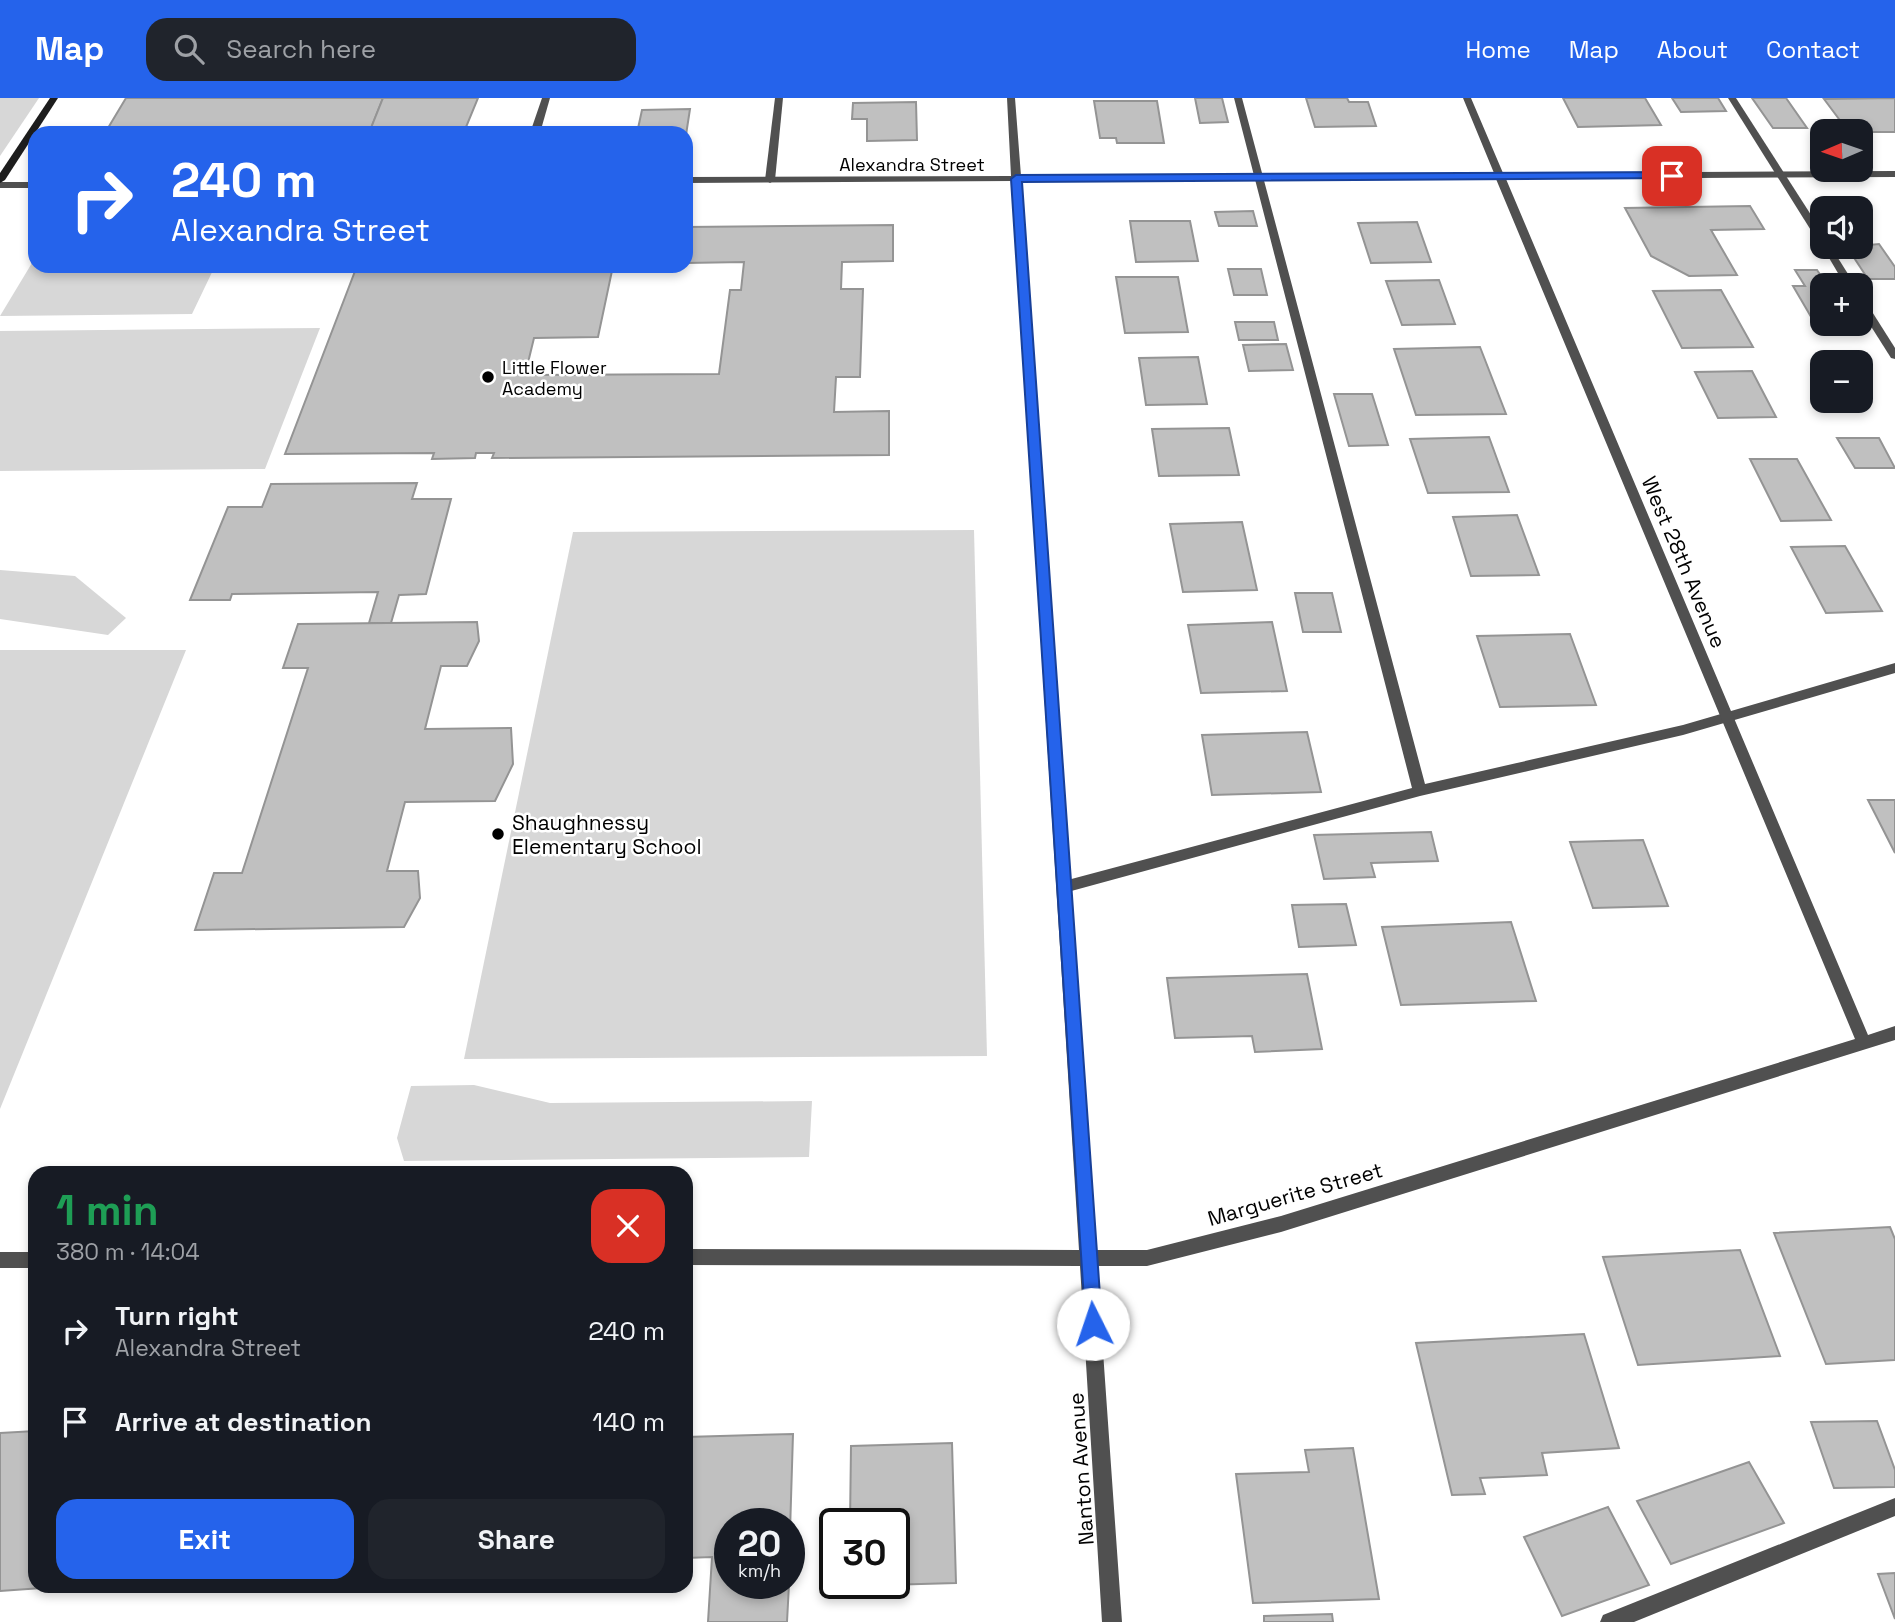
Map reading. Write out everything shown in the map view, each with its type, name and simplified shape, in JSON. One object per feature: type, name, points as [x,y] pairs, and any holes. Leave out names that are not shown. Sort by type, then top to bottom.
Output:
[{"type":"main road","points":[[36,126],[54,98]]},
{"type":"main road","points":[[0,183],[28,139]]},
{"type":"street","points":[[538,126],[546,98]]},
{"type":"street","points":[[770,180],[779,98]]},
{"type":"street","name":"Nanton Avenue","points":[[1011,98],[1112,1622]]},
{"type":"street","points":[[1238,98],[1420,791]]},
{"type":"street","name":"West 28th Avenue","points":[[1467,98],[1864,1043]]},
{"type":"street","points":[[1732,98],[1810,221]]},
{"type":"street","name":"Alexandra Street","points":[[693,180],[1895,174]]},
{"type":"street","points":[[0,183],[28,185]]},
{"type":"street","points":[[1873,321],[1895,356]]},
{"type":"street","points":[[1063,887],[1420,791],[1729,718],[1895,667]]},
{"type":"street","name":"Marguerite Street","points":[[693,1257],[1147,1258],[1281,1224],[1895,1033]]},
{"type":"street","points":[[0,1260],[28,1260]]},
{"type":"street","points":[[1609,1622],[1895,1507]]},
{"type":"shaded area","points":[[0,98],[39,98],[0,156]]},
{"type":"shaded area","points":[[28,270],[28,273],[212,273],[192,314],[0,316]]},
{"type":"shaded area","points":[[320,328],[265,469],[0,471],[0,331]]},
{"type":"shaded area","points":[[974,530],[987,1056],[464,1059],[573,532]]},
{"type":"shaded area","points":[[0,570],[75,576],[126,618],[108,635],[0,619]]},
{"type":"shaded area","points":[[0,650],[186,650],[0,1109]]},
{"type":"shaded area","points":[[474,1085],[550,1103],[812,1101],[809,1157],[404,1161],[397,1138],[411,1086]]},
{"type":"building","points":[[126,98],[383,98],[372,126],[109,126]]},
{"type":"building","points":[[383,98],[478,98],[466,126],[372,126]]},
{"type":"building","points":[[1195,98],[1222,98],[1228,122],[1200,123]]},
{"type":"building","points":[[1306,98],[1347,98],[1349,102],[1368,102],[1376,126],[1315,127]]},
{"type":"building","points":[[1563,98],[1645,98],[1661,125],[1578,127]]},
{"type":"building","points":[[1672,98],[1718,98],[1726,111],[1681,112]]},
{"type":"building","points":[[1752,98],[1786,98],[1807,128],[1773,128]]},
{"type":"building","points":[[1895,98],[1895,132],[1873,132],[1873,119],[1839,119],[1824,99]]},
{"type":"building","points":[[1094,101],[1157,101],[1164,143],[1117,143],[1116,138],[1100,138]]},
{"type":"building","points":[[916,102],[917,140],[867,141],[867,119],[852,119],[853,103]]},
{"type":"building","points":[[690,109],[687,126],[639,126],[642,110]]},
{"type":"building","points":[[1750,206],[1764,229],[1711,230],[1737,275],[1689,276],[1651,256],[1625,208]]},
{"type":"building","points":[[1253,211],[1257,226],[1219,226],[1215,212]]},
{"type":"building","points":[[1130,221],[1190,221],[1198,261],[1136,262]]},
{"type":"building","points":[[1417,222],[1431,262],[1371,263],[1358,223]]},
{"type":"building","points":[[893,225],[893,261],[842,262],[841,289],[863,289],[860,377],[836,377],[834,412],[889,411],[889,455],[492,458],[494,453],[476,453],[475,458],[432,459],[434,453],[285,454],[354,273],[612,273],[598,337],[534,338],[525,375],[719,374],[730,290],[741,290],[744,262],[693,263],[693,227]]},
{"type":"building","points":[[1879,244],[1895,267],[1895,279],[1873,279],[1873,273],[1864,273],[1855,259],[1873,259],[1873,245]]},
{"type":"building","points":[[1228,269],[1261,269],[1267,295],[1234,295]]},
{"type":"building","points":[[1795,270],[1817,270],[1819,273],[1810,273],[1810,315],[1793,286],[1805,286]]},
{"type":"building","points":[[1116,277],[1178,277],[1188,332],[1125,333]]},
{"type":"building","points":[[1439,280],[1455,324],[1402,325],[1386,281]]},
{"type":"building","points":[[1721,290],[1753,347],[1682,348],[1653,291]]},
{"type":"building","points":[[1235,322],[1274,322],[1278,340],[1239,340]]},
{"type":"building","points":[[1286,344],[1293,370],[1249,371],[1243,345]]},
{"type":"building","points":[[1480,347],[1506,414],[1416,415],[1394,349]]},
{"type":"building","points":[[1198,357],[1207,404],[1146,405],[1139,358]]},
{"type":"building","points":[[1752,371],[1776,417],[1718,418],[1695,372]]},
{"type":"building","points":[[1334,394],[1372,394],[1388,445],[1349,446]]},
{"type":"building","points":[[1229,428],[1239,475],[1159,476],[1152,429]]},
{"type":"building","points":[[1489,437],[1509,492],[1428,493],[1410,439]]},
{"type":"building","points":[[1837,438],[1879,438],[1895,468],[1855,468]]},
{"type":"building","points":[[1750,459],[1797,459],[1831,520],[1781,521]]},
{"type":"building","points":[[417,483],[412,499],[451,499],[426,594],[399,595],[391,623],[369,623],[378,592],[232,594],[230,600],[190,600],[228,507],[262,507],[271,484]]},
{"type":"building","points":[[1517,515],[1539,575],[1471,576],[1453,517]]},
{"type":"building","points":[[1242,522],[1257,590],[1183,592],[1170,524]]},
{"type":"building","points":[[1845,546],[1882,611],[1826,613],[1791,547]]},
{"type":"building","points":[[1295,593],[1332,593],[1341,632],[1303,632]]},
{"type":"building","points":[[477,622],[479,641],[467,666],[441,666],[425,729],[511,728],[513,764],[495,801],[405,802],[387,871],[418,871],[420,898],[404,927],[195,930],[214,873],[242,873],[308,668],[283,668],[298,624]]},
{"type":"building","points":[[1272,622],[1287,691],[1201,693],[1188,625]]},
{"type":"building","points":[[1570,634],[1596,705],[1500,707],[1477,636]]},
{"type":"building","points":[[1307,732],[1321,792],[1212,795],[1202,735]]},
{"type":"building","points":[[1868,800],[1895,800],[1895,853]]},
{"type":"building","points":[[1431,832],[1438,861],[1371,863],[1375,877],[1324,879],[1314,835]]},
{"type":"building","points":[[1643,840],[1668,906],[1593,908],[1570,842]]},
{"type":"building","points":[[1346,904],[1356,945],[1299,947],[1292,905]]},
{"type":"building","points":[[1511,922],[1536,1001],[1401,1005],[1382,927]]},
{"type":"building","points":[[1307,974],[1322,1049],[1255,1052],[1252,1036],[1175,1038],[1167,978]]},
{"type":"building","points":[[1890,1227],[1895,1239],[1895,1360],[1826,1364],[1774,1233]]},
{"type":"building","points":[[1740,1250],[1780,1356],[1638,1365],[1603,1257]]},
{"type":"building","points":[[1584,1334],[1619,1448],[1542,1453],[1547,1475],[1480,1478],[1485,1494],[1452,1495],[1416,1343]]},
{"type":"building","points":[[1877,1421],[1895,1470],[1895,1487],[1834,1488],[1811,1422]]},
{"type":"building","points":[[28,1431],[28,1589],[0,1591],[0,1433]]},
{"type":"building","points":[[793,1434],[791,1508],[714,1508],[714,1599],[788,1599],[787,1622],[708,1622],[712,1557],[693,1558],[693,1437]]},
{"type":"building","points":[[952,1443],[956,1583],[910,1584],[910,1508],[850,1508],[851,1446]]},
{"type":"building","points":[[1353,1448],[1379,1599],[1253,1603],[1236,1474],[1309,1472],[1305,1450]]},
{"type":"building","points":[[1749,1462],[1784,1523],[1671,1564],[1637,1501]]},
{"type":"building","points":[[1608,1507],[1649,1585],[1562,1616],[1524,1537]]},
{"type":"building","points":[[1895,1573],[1895,1619],[1878,1574]]},
{"type":"building","points":[[1332,1614],[1333,1622],[1264,1622],[1264,1616]]},
{"type":"place","name":"Little Flower Academy","points":[[488,377]]},
{"type":"place","name":"Shaughnessy Elementary School","points":[[498,834]]},
{"type":"route","points":[[1093,1324],[1016,179],[1672,176]]}]
